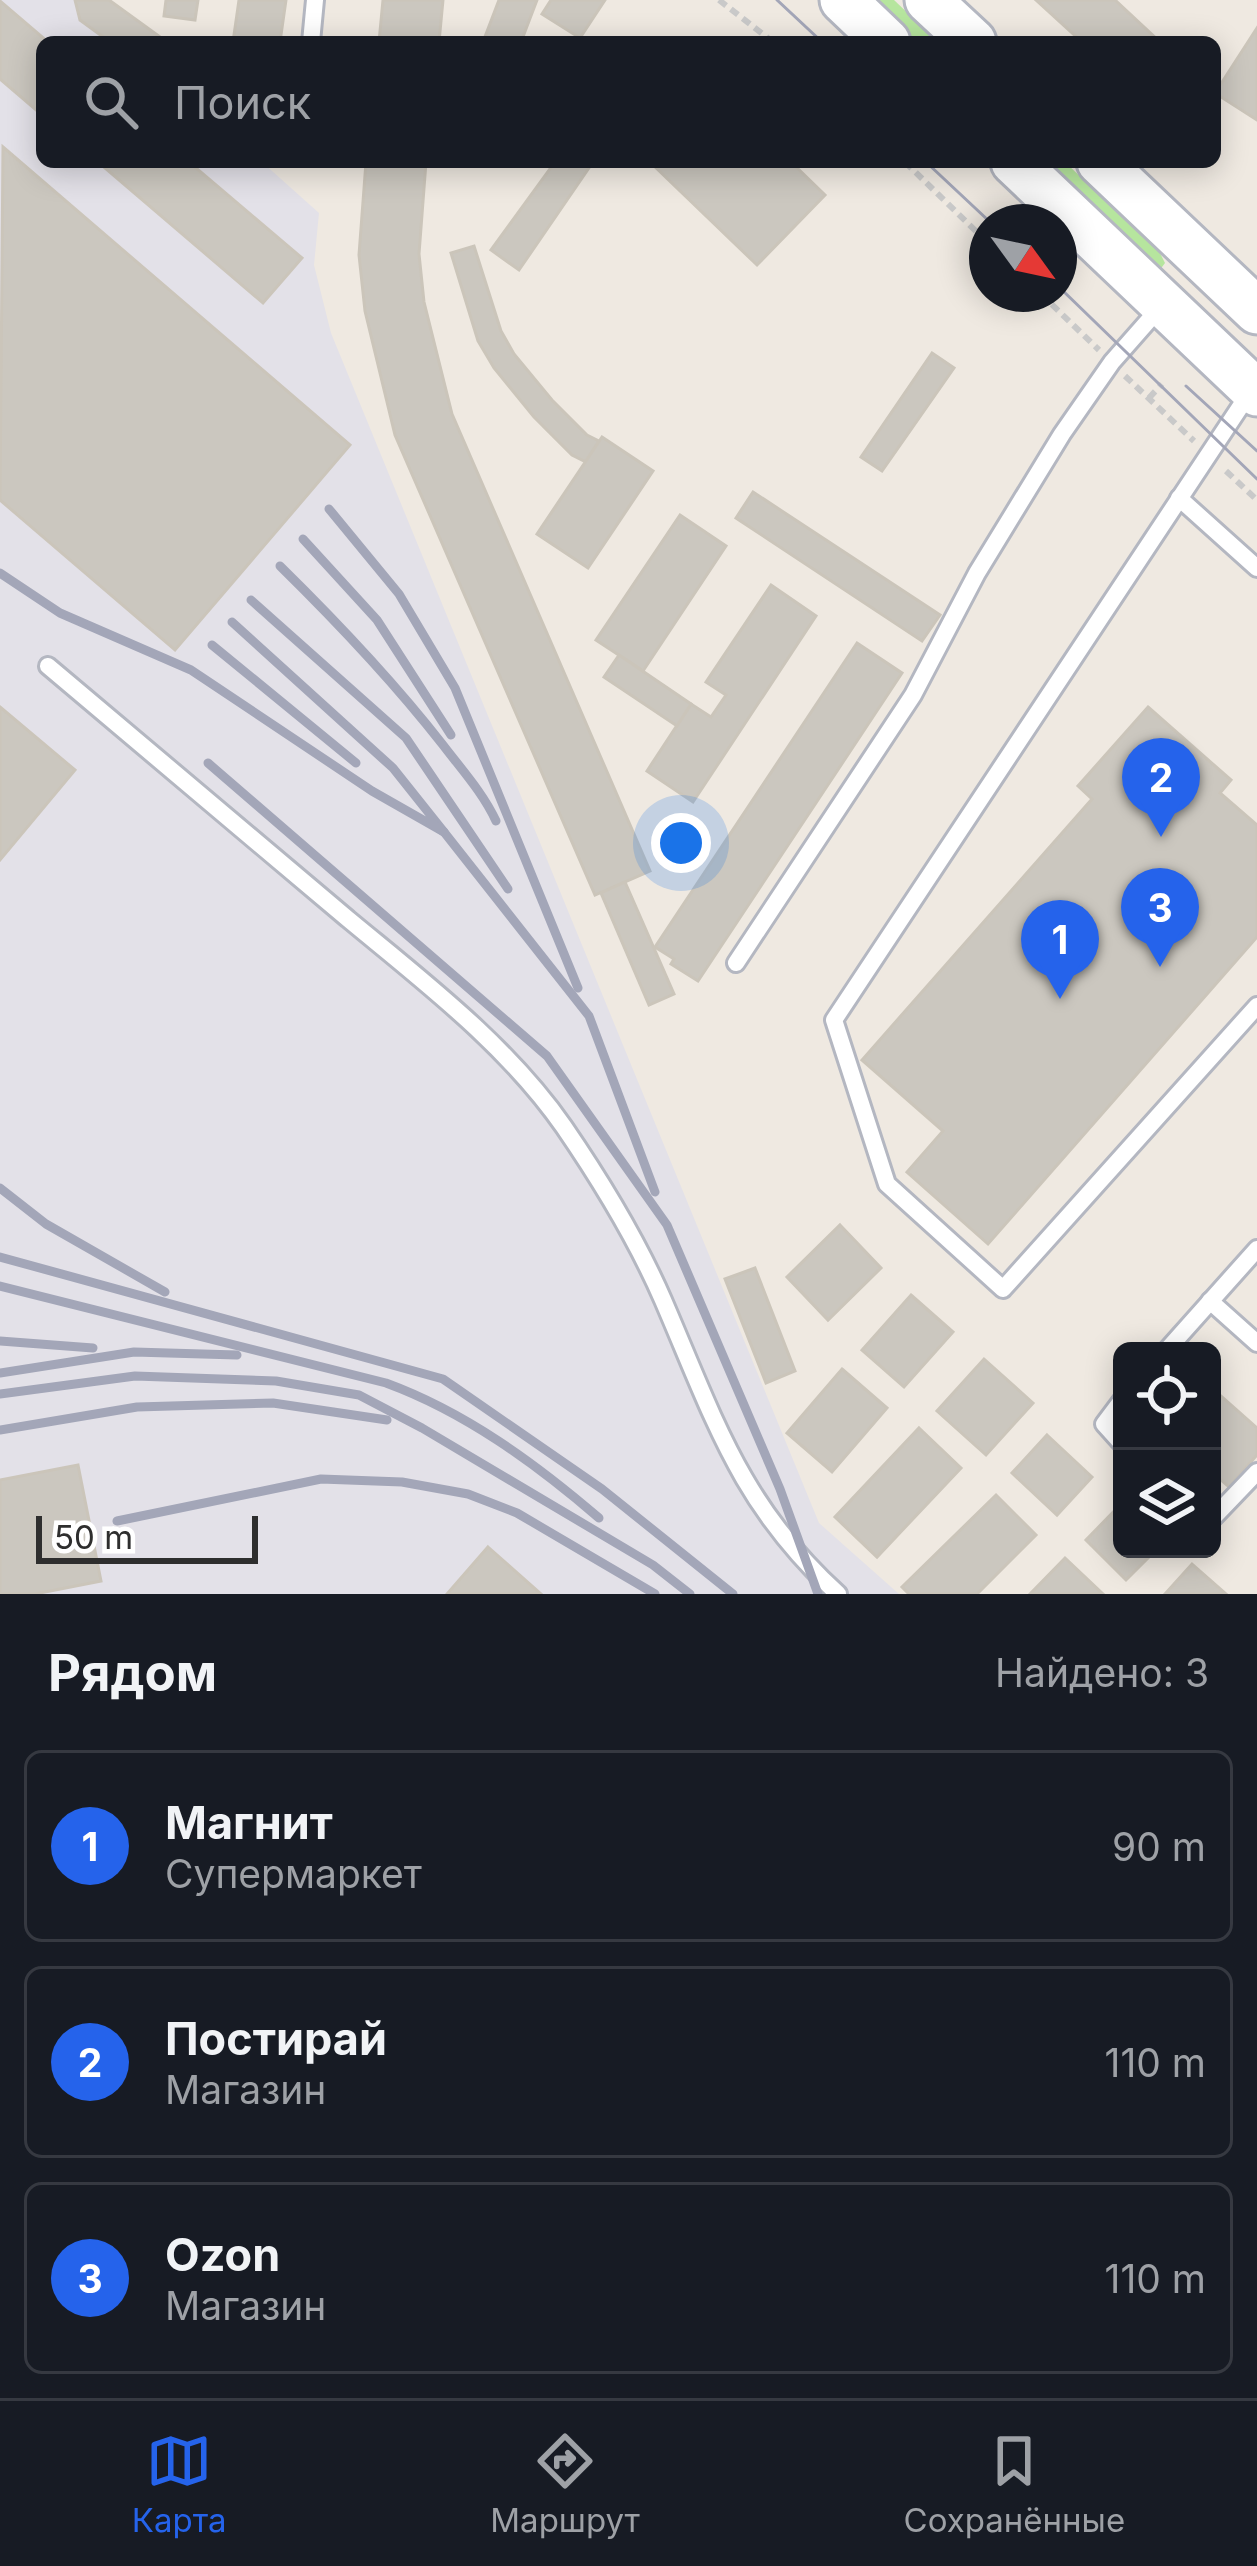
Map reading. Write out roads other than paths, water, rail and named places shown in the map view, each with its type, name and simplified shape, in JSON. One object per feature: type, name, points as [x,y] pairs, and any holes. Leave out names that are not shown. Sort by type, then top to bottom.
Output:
[{"type":"main road","points":[[843,0],[881,36]]},
{"type":"main road","points":[[928,0],[967,36]]},
{"type":"main road","points":[[1020,168],[1255,387]]},
{"type":"main road","points":[[1106,168],[1257,310]]},
{"type":"lane","points":[[311,36],[315,0]]},
{"type":"lane","points":[[736,963],[913,695],[977,573],[1062,434],[1112,362],[1164,304]]},
{"type":"lane","points":[[1255,387],[834,1020],[887,1184],[1004,1288],[1257,1006]]},
{"type":"lane","points":[[1179,498],[1257,568]]},
{"type":"lane","points":[[48,667],[453,1007],[521,1073],[562,1124],[612,1202],[662,1296],[716,1430],[742,1480],[772,1525],[838,1594]]},
{"type":"lane","points":[[1174,1342],[1257,1249]]},
{"type":"lane","points":[[1210,1301],[1257,1343]]},
{"type":"lane","points":[[1221,1510],[1257,1472]]},
{"type":"tram line","points":[[777,0],[816,36]]},
{"type":"tram line","points":[[932,168],[971,204]]},
{"type":"tram line","points":[[1077,304],[1257,479]]},
{"type":"tram line","points":[[1186,386],[1257,451]]},
{"type":"railway","points":[[329,509],[399,594],[455,688],[578,988]]},
{"type":"railway","points":[[303,539],[377,620],[451,735]]},
{"type":"railway","points":[[280,566],[405,698],[472,782],[496,821]]},
{"type":"railway","points":[[0,573],[60,613],[191,670],[372,791],[444,832],[393,768],[232,622]]},
{"type":"railway","points":[[251,600],[406,738],[508,889]]},
{"type":"railway","points":[[212,645],[356,763]]},
{"type":"railway","points":[[208,763],[547,1056],[667,1225],[780,1489],[818,1594]]},
{"type":"railway","points":[[431,823],[444,832],[589,1016],[655,1192]]},
{"type":"railway","points":[[0,1188],[46,1224],[165,1292]]},
{"type":"railway","points":[[0,1257],[443,1379],[602,1489],[733,1594]]},
{"type":"railway","points":[[0,1286],[386,1383],[498,1441],[599,1518]]},
{"type":"railway","points":[[0,1341],[93,1348]]},
{"type":"railway","points":[[0,1373],[134,1352],[237,1355]]},
{"type":"railway","points":[[0,1394],[135,1376],[276,1381],[359,1395],[653,1565],[690,1594]]},
{"type":"railway","points":[[0,1430],[137,1407],[273,1403],[387,1420]]},
{"type":"railway","points":[[117,1521],[321,1479],[402,1482],[468,1494],[517,1513],[655,1594]]},
{"type":"place","name":"Постирай","points":[[1161,837]]},
{"type":"place","name":"Ozon","points":[[1160,967]]},
{"type":"place","name":"Магнит","points":[[1060,999]]}]
